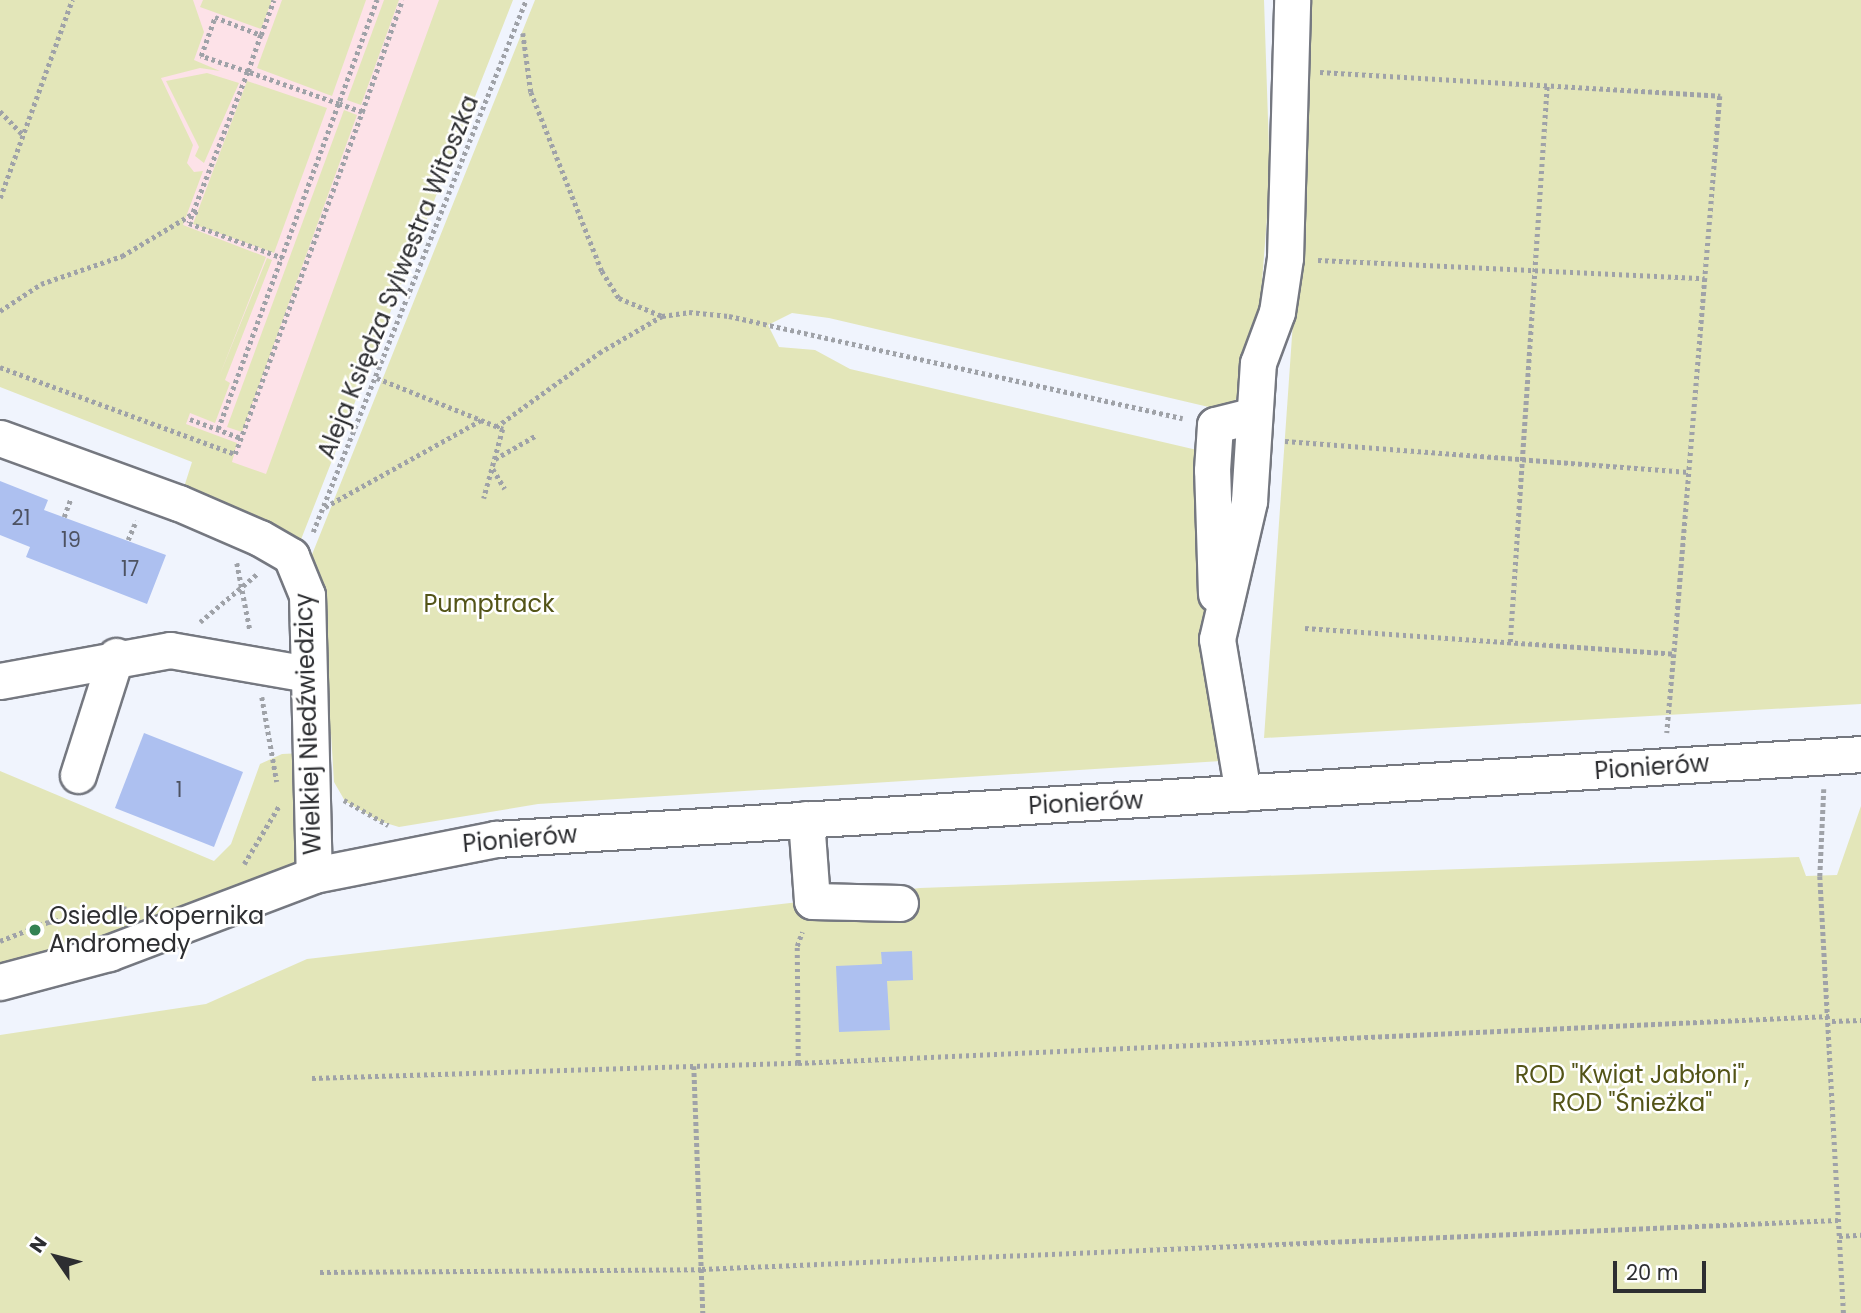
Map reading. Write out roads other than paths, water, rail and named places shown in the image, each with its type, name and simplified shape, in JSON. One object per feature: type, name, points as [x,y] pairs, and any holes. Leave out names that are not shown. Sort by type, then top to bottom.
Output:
[{"type":"street","points":[[1217,639],[1249,501],[1251,429],[1258,363],[1277,312],[1285,258],[1293,0]]},
{"type":"street","points":[[1243,793],[1217,639],[1212,470],[1215,425],[1251,429]]},
{"type":"street","name":"Wielkiej Niedźwiedzicy","points":[[0,438],[179,503],[290,556],[306,595],[314,875]]},
{"type":"street","points":[[0,681],[116,656],[170,650],[308,674]]},
{"type":"street","points":[[78,775],[116,656]]},
{"type":"street","name":"Pionierów","points":[[0,982],[109,953],[314,875],[496,839],[1861,754]]},
{"type":"street","points":[[806,819],[812,901],[900,903]]},
{"type":"place","name":"Osiedle Kopernika Andromedy","points":[[35,930]]},
{"type":"park label","name":"Pumptrack","points":[[489,604]]},
{"type":"park label","name":"ROD \"Kwiat Jabłoni\", ROD \"Śnieżka\"","points":[[1632,1089]]}]
